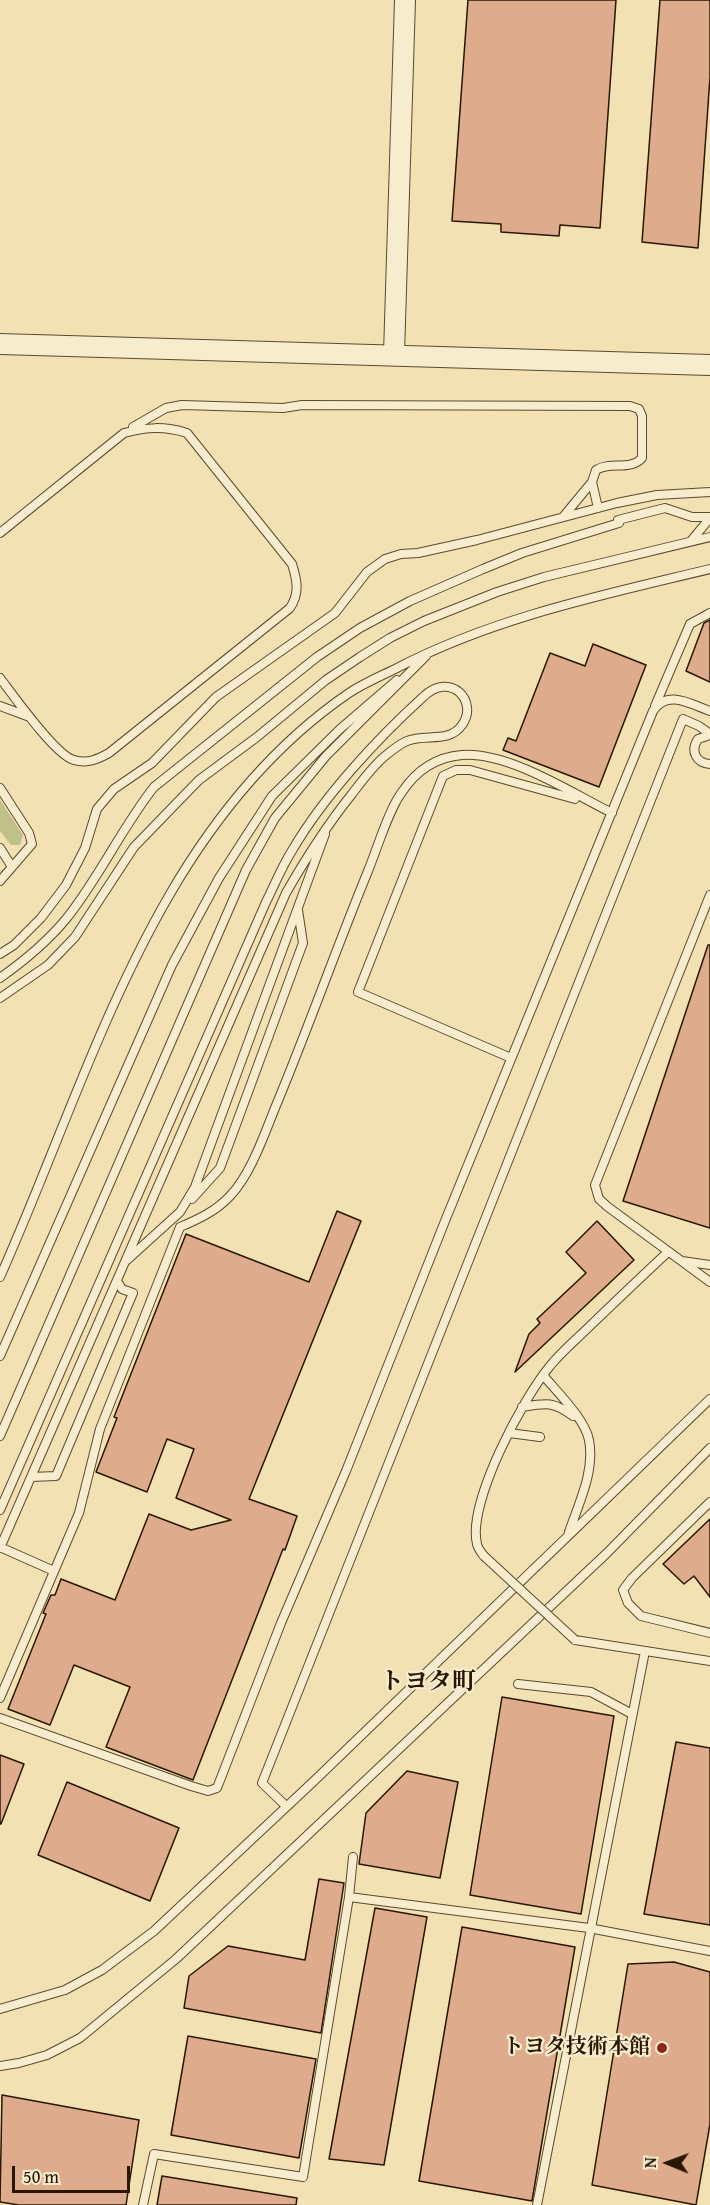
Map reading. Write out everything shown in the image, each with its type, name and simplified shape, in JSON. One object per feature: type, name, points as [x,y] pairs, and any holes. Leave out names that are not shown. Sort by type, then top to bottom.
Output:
[{"type":"street","points":[[394,354],[405,0]]},
{"type":"street","points":[[0,344],[710,365]]},
{"type":"lane","points":[[0,533],[124,433],[166,408],[182,405],[283,408],[302,405],[630,406],[639,409],[642,416],[642,458],[638,463],[632,465],[603,465],[596,470],[592,482],[563,517]]},
{"type":"lane","points":[[0,678],[63,754],[73,760],[96,760],[110,753],[290,608],[296,599],[297,580],[292,564],[187,433],[154,427],[124,433]]},
{"type":"lane","points":[[592,482],[598,508]]},
{"type":"lane","points":[[0,954],[14,945],[41,918],[66,885],[85,848],[98,809],[114,789],[152,763],[216,698],[335,614],[367,572],[385,559],[401,554],[439,549],[657,495],[710,492]]},
{"type":"lane","points":[[0,978],[22,963],[66,918],[136,810],[154,787],[317,657],[360,628],[410,601],[483,569],[522,553],[619,523],[618,520],[664,508],[692,517],[710,517]]},
{"type":"lane","points":[[691,540],[710,517]]},
{"type":"lane","points":[[0,998],[48,964],[75,936],[134,847],[199,780],[257,737],[326,680],[360,657],[424,621],[497,592],[544,577],[710,537]]},
{"type":"lane","points":[[0,1277],[106,1017],[151,928],[177,882],[216,824],[266,765],[301,731],[351,692],[432,650],[499,624],[567,603],[710,569]]},
{"type":"lane","points":[[0,1718],[191,1786],[208,1791],[217,1788],[281,1623],[346,1471],[653,711],[690,624],[710,613]]},
{"type":"lane","points":[[0,1356],[172,965],[219,878],[272,796],[340,729],[432,650]]},
{"type":"lane","points":[[0,1436],[246,870],[275,818],[326,756],[432,650]]},
{"type":"lane","points":[[0,1510],[261,913],[292,849],[331,794],[424,696],[433,688],[443,686],[456,689],[464,697],[466,710],[464,724],[452,734],[408,740],[384,757],[364,778],[330,822],[286,892],[0,1547],[54,1571]]},
{"type":"lane","points":[[653,711],[658,703],[668,699],[677,699],[710,711]]},
{"type":"lane","points":[[0,706],[22,712],[33,720]]},
{"type":"lane","points":[[286,1806],[262,1783],[683,719],[710,734]]},
{"type":"lane","points":[[710,734],[698,739],[694,748],[700,762],[710,764]]},
{"type":"lane","points":[[0,1698],[79,1513],[100,1429],[180,1227],[215,1211],[232,1195],[259,1148],[310,1024],[352,909],[400,794],[417,774],[440,759],[462,755],[489,756],[526,769],[612,813]]},
{"type":"lane","points":[[511,1058],[358,992],[443,776],[456,770],[470,770],[591,803]]},
{"type":"lane","points":[[0,788],[29,833],[32,844],[0,881]]},
{"type":"lane","points":[[180,1212],[195,1187],[330,822]]},
{"type":"lane","points":[[0,848],[12,867]]},
{"type":"lane","points":[[710,895],[595,1185],[599,1199],[710,1282]]},
{"type":"lane","points":[[124,1262],[180,1212],[220,1168],[303,943],[298,909]]},
{"type":"lane","points":[[668,1252],[575,1340],[543,1375],[522,1407],[493,1467],[479,1510],[477,1546],[484,1556],[575,1640],[710,1661]]},
{"type":"lane","points":[[680,1261],[710,1265]]},
{"type":"lane","points":[[31,1477],[56,1476],[133,1293],[122,1289],[117,1281]]},
{"type":"lane","points":[[543,1375],[581,1422],[589,1439],[590,1466],[569,1533]]},
{"type":"lane","points":[[0,2009],[65,1990],[102,1970],[154,1931],[569,1533],[618,1489],[710,1398]]},
{"type":"lane","points":[[522,1407],[542,1404],[559,1406],[581,1422]]},
{"type":"lane","points":[[509,1433],[540,1437]]},
{"type":"lane","points":[[0,2066],[20,2064],[47,2055],[80,2038],[176,1959],[599,1561],[710,1448]]},
{"type":"lane","points":[[710,1502],[632,1578],[623,1590],[628,1603],[641,1616],[710,1633]]},
{"type":"lane","points":[[537,2205],[589,1928],[645,1651]]},
{"type":"lane","points":[[518,1684],[591,1692],[632,1714]]},
{"type":"lane","points":[[143,2205],[154,2154],[303,2177],[350,1896],[353,1857]]},
{"type":"lane","points":[[350,1896],[589,1928],[710,1951]]},
{"type":"green space","points":[[0,800],[23,835],[20,845],[11,845],[0,831]]},
{"type":"building","points":[[468,0],[616,0],[600,228],[560,225],[559,236],[501,232],[501,224],[452,221]]},
{"type":"building","points":[[660,0],[710,0],[710,77],[698,248],[642,242]]},
{"type":"building","points":[[710,620],[710,682],[686,671],[704,623]]},
{"type":"building","points":[[593,644],[646,665],[599,787],[503,750],[508,738],[516,741],[550,653],[585,666]]},
{"type":"building","points":[[708,945],[710,945],[710,1228],[623,1201]]},
{"type":"building","points":[[337,1211],[361,1221],[249,1499],[297,1516],[193,1780],[106,1747],[130,1687],[74,1665],[50,1725],[8,1709],[46,1614],[43,1613],[51,1595],[55,1595],[61,1579],[115,1600],[149,1514],[191,1530],[231,1520],[176,1498],[194,1449],[167,1439],[147,1492],[96,1472],[117,1418],[114,1417],[186,1234],[309,1282]]},
{"type":"building","points":[[597,1221],[634,1260],[515,1372],[529,1334],[540,1323],[537,1319],[586,1273],[566,1252]]},
{"type":"building","points":[[710,1519],[710,1597],[694,1576],[684,1584],[663,1564]]},
{"type":"building","points":[[502,1697],[614,1716],[581,1914],[470,1895]]},
{"type":"building","points":[[676,1742],[710,1748],[710,1925],[644,1914]]},
{"type":"building","points":[[0,1755],[24,1764],[1,1824],[0,1824]]},
{"type":"building","points":[[407,1771],[458,1782],[440,1878],[359,1864],[366,1813]]},
{"type":"building","points":[[67,1782],[179,1828],[150,1901],[38,1855]]},
{"type":"building","points":[[319,1879],[344,1883],[321,2033],[184,2008],[189,1976],[228,1946],[305,1960]]},
{"type":"building","points":[[375,1908],[427,1917],[384,2165],[329,2159]]},
{"type":"building","points":[[462,1927],[575,1947],[532,2201],[419,2181]]},
{"type":"building","name":"トヨタ技術本館","points":[[674,1962],[710,1972],[710,2124],[696,2205],[592,2185],[628,1964]]},
{"type":"building","points":[[188,2036],[316,2059],[299,2158],[171,2135]]},
{"type":"building","points":[[2,2095],[139,2120],[126,2205],[19,2205],[0,2202]]},
{"type":"building","points":[[162,2176],[297,2198],[296,2205],[157,2205]]},
{"type":"place","name":"トヨタ技術本館","points":[[662,2048]]},
{"type":"district","name":"トヨタ町","points":[[428,1683]]}]
